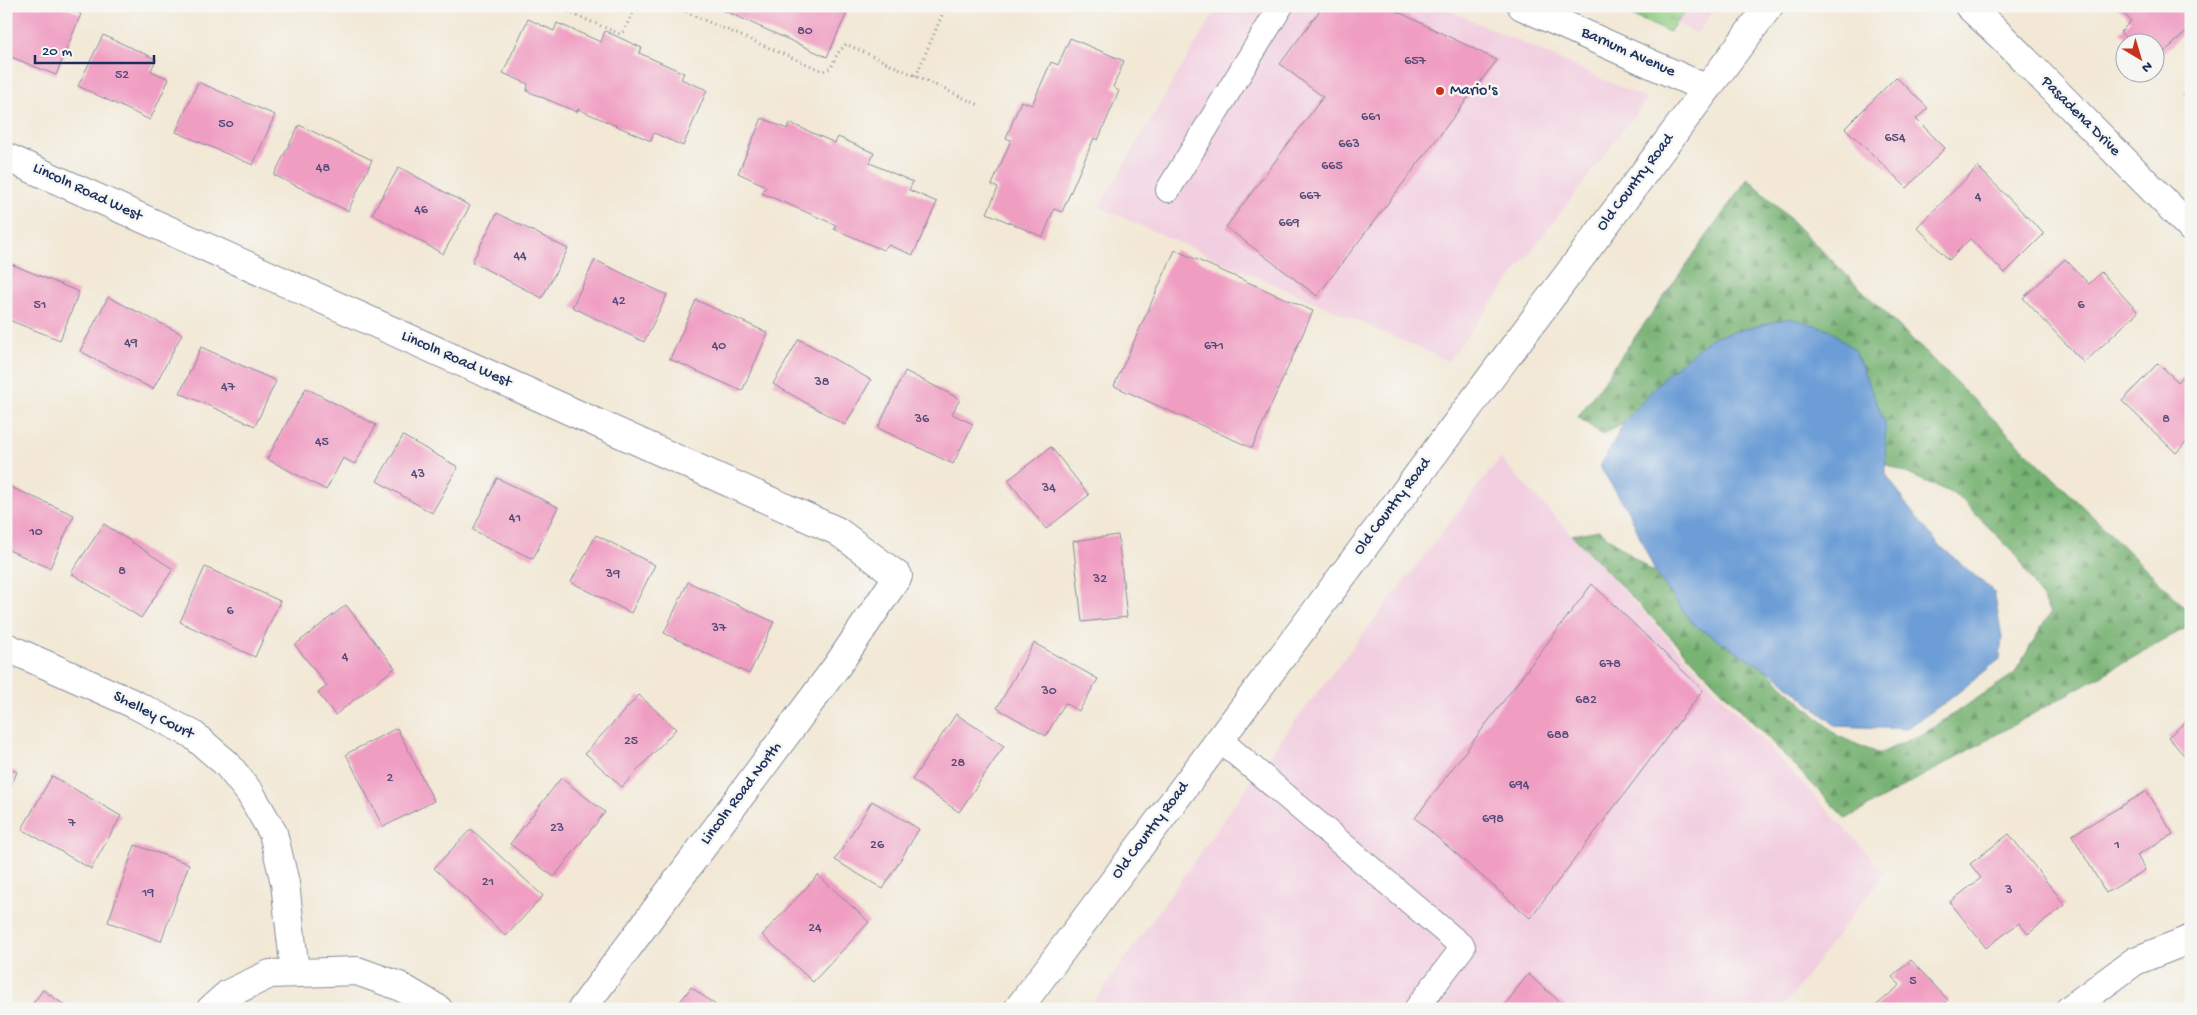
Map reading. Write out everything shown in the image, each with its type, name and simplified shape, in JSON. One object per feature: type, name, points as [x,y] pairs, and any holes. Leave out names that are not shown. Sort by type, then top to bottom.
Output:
[{"type":"street","name":"Barnum Avenue","points":[[1522,6],[1707,88]]},
{"type":"street","name":"Old Country Road","points":[[1018,1009],[1769,6]]},
{"type":"street","name":"Pasadena Drive","points":[[1969,6],[2191,228]]},
{"type":"street","name":"Lincoln Road West","points":[[6,157],[837,531],[898,576]]},
{"type":"street","name":"Lincoln Road North","points":[[582,1009],[837,666],[898,576]]},
{"type":"street","name":"Shelley Court","points":[[6,648],[134,704],[192,734],[227,764],[250,793],[273,833],[285,883],[295,972]]},
{"type":"street","points":[[2070,1009],[2135,961],[2191,939]]},
{"type":"street","points":[[211,1009],[228,994],[270,974],[357,971],[399,986],[438,1009]]},
{"type":"lane","points":[[1168,190],[1281,6]]},
{"type":"lane","points":[[1219,740],[1463,947],[1416,1009]]},
{"type":"path","points":[[554,6],[620,34],[624,31],[636,6]]},
{"type":"path","points":[[678,6],[690,14],[823,71],[831,68],[837,54],[846,44],[981,106]]},
{"type":"path","points":[[916,76],[946,6]]},
{"type":"shaded area","points":[[1218,6],[1440,6],[1647,99],[1448,361],[1099,207]]},
{"type":"shaded area","points":[[1641,6],[1717,6],[1697,34]]},
{"type":"shaded area","points":[[1500,458],[1885,872],[1782,1009],[1089,1009],[1279,742]]},
{"type":"green space","points":[[1610,6],[1689,6],[1669,32]]},
{"type":"green space","points":[[1748,178],[2191,613],[2191,625],[1846,819],[1572,535],[1599,530],[1689,600],[1838,736],[1879,754],[1926,732],[2014,674],[2050,613],[2018,557],[1958,496],[1852,449],[1670,399],[1602,435],[1578,417]]},
{"type":"water","points":[[1790,318],[1829,329],[1855,351],[1885,423],[1886,474],[1908,507],[1939,545],[1994,592],[2002,637],[2000,659],[1950,699],[1906,729],[1836,726],[1778,677],[1694,625],[1656,574],[1630,514],[1600,467],[1625,421],[1666,375],[1712,337]]},
{"type":"building","points":[[6,6],[62,6],[81,14],[56,75],[6,55]]},
{"type":"building","points":[[714,6],[850,6],[827,57]]},
{"type":"building","points":[[1323,6],[1386,6],[1497,60],[1317,296],[1226,227],[1323,97],[1280,64]]},
{"type":"building","points":[[2117,6],[2191,6],[2191,27],[2164,53],[2164,32],[2120,32],[2131,21]]},
{"type":"building","points":[[528,19],[554,31],[557,23],[601,42],[605,31],[642,48],[639,53],[684,73],[681,79],[707,90],[683,146],[654,133],[651,141],[578,109],[577,112],[527,91],[528,84],[503,73]]},
{"type":"building","points":[[103,35],[156,59],[151,71],[169,79],[150,120],[78,86]]},
{"type":"building","points":[[1070,38],[1124,61],[1113,87],[1119,91],[1098,140],[1094,138],[1062,212],[1054,209],[1043,237],[987,213],[998,188],[992,185],[1011,140],[1006,138],[1021,101],[1032,105],[1051,62],[1058,65]]},
{"type":"building","points":[[1896,77],[1928,108],[1916,119],[1945,148],[1907,188],[1845,128]]},
{"type":"building","points":[[198,82],[275,115],[253,165],[176,132]]},
{"type":"building","points":[[2191,87],[2191,101],[2184,94]]},
{"type":"building","points":[[762,118],[787,129],[790,123],[835,143],[838,137],[874,153],[870,163],[913,182],[909,190],[937,202],[913,255],[888,245],[883,250],[834,229],[836,225],[762,193],[766,186],[738,173]]},
{"type":"building","points":[[299,125],[372,160],[348,211],[274,175]]},
{"type":"building","points":[[399,167],[470,206],[443,254],[372,214]]},
{"type":"building","points":[[1978,167],[2044,234],[2005,273],[1970,239],[1949,260],[1917,227]]},
{"type":"building","points":[[497,213],[568,249],[542,298],[472,262]]},
{"type":"building","points":[[1175,250],[1313,311],[1252,448],[1114,386]]},
{"type":"building","points":[[2065,259],[2089,284],[2101,272],[2138,312],[2084,363],[2023,298]]},
{"type":"building","points":[[595,260],[667,295],[644,342],[572,307]]},
{"type":"building","points":[[6,262],[79,292],[60,340],[6,319]]},
{"type":"building","points":[[108,297],[182,334],[153,389],[80,351]]},
{"type":"building","points":[[696,300],[768,333],[742,391],[670,359]]},
{"type":"building","points":[[799,339],[871,380],[845,425],[773,384]]},
{"type":"building","points":[[201,347],[276,381],[255,426],[180,393]]},
{"type":"building","points":[[2158,363],[2178,382],[2191,368],[2191,437],[2176,453],[2122,401]]},
{"type":"building","points":[[905,371],[960,399],[952,414],[973,424],[953,464],[878,428]]},
{"type":"building","points":[[306,388],[376,425],[355,464],[343,458],[326,490],[267,459]]},
{"type":"building","points":[[403,436],[458,467],[432,513],[377,481]]},
{"type":"building","points":[[1051,447],[1089,495],[1046,529],[1008,480]]},
{"type":"building","points":[[497,478],[558,507],[533,559],[473,530]]},
{"type":"building","points":[[6,485],[74,515],[50,568],[6,549]]},
{"type":"building","points":[[104,524],[173,569],[141,618],[71,573]]},
{"type":"building","points":[[596,535],[655,565],[631,613],[571,582]]},
{"type":"building","points":[[1118,535],[1127,617],[1082,622],[1073,541]]},
{"type":"building","points":[[205,567],[280,601],[255,657],[180,622]]},
{"type":"building","points":[[688,582],[774,622],[749,674],[664,633]]},
{"type":"building","points":[[1592,584],[1703,690],[1530,918],[1415,818]]},
{"type":"building","points":[[346,605],[395,668],[335,715],[318,693],[327,686],[295,645]]},
{"type":"building","points":[[1034,643],[1098,679],[1079,711],[1065,703],[1046,736],[997,708]]},
{"type":"building","points":[[639,695],[676,729],[622,787],[585,753]]},
{"type":"building","points":[[956,714],[1004,746],[959,812],[912,780]]},
{"type":"building","points":[[2191,717],[2191,763],[2168,737]]},
{"type":"building","points":[[397,728],[434,801],[383,827],[346,754]]},
{"type":"building","points":[[6,767],[17,772],[6,796]]},
{"type":"building","points":[[52,776],[121,816],[91,869],[22,829]]},
{"type":"building","points":[[561,778],[605,812],[554,877],[510,844]]},
{"type":"building","points":[[2147,791],[2173,834],[2137,855],[2145,870],[2106,893],[2072,835]]},
{"type":"building","points":[[872,801],[919,829],[883,889],[835,860]]},
{"type":"building","points":[[471,829],[543,896],[506,936],[434,868]]},
{"type":"building","points":[[2009,834],[2065,905],[2028,934],[2019,923],[1986,948],[1950,902],[1981,878],[1970,864]]},
{"type":"building","points":[[135,845],[189,864],[161,941],[108,922]]},
{"type":"building","points":[[818,875],[869,922],[813,982],[762,935]]},
{"type":"building","points":[[1911,960],[1948,1000],[1939,1009],[1872,1009],[1900,985],[1892,977]]},
{"type":"building","points":[[1528,974],[1568,1009],[1502,1009]]},
{"type":"building","points":[[691,987],[721,1009],[675,1009]]},
{"type":"building","points":[[43,990],[70,1009],[29,1009]]},
{"type":"place","name":"Mario's","points":[[1440,91]]}]
